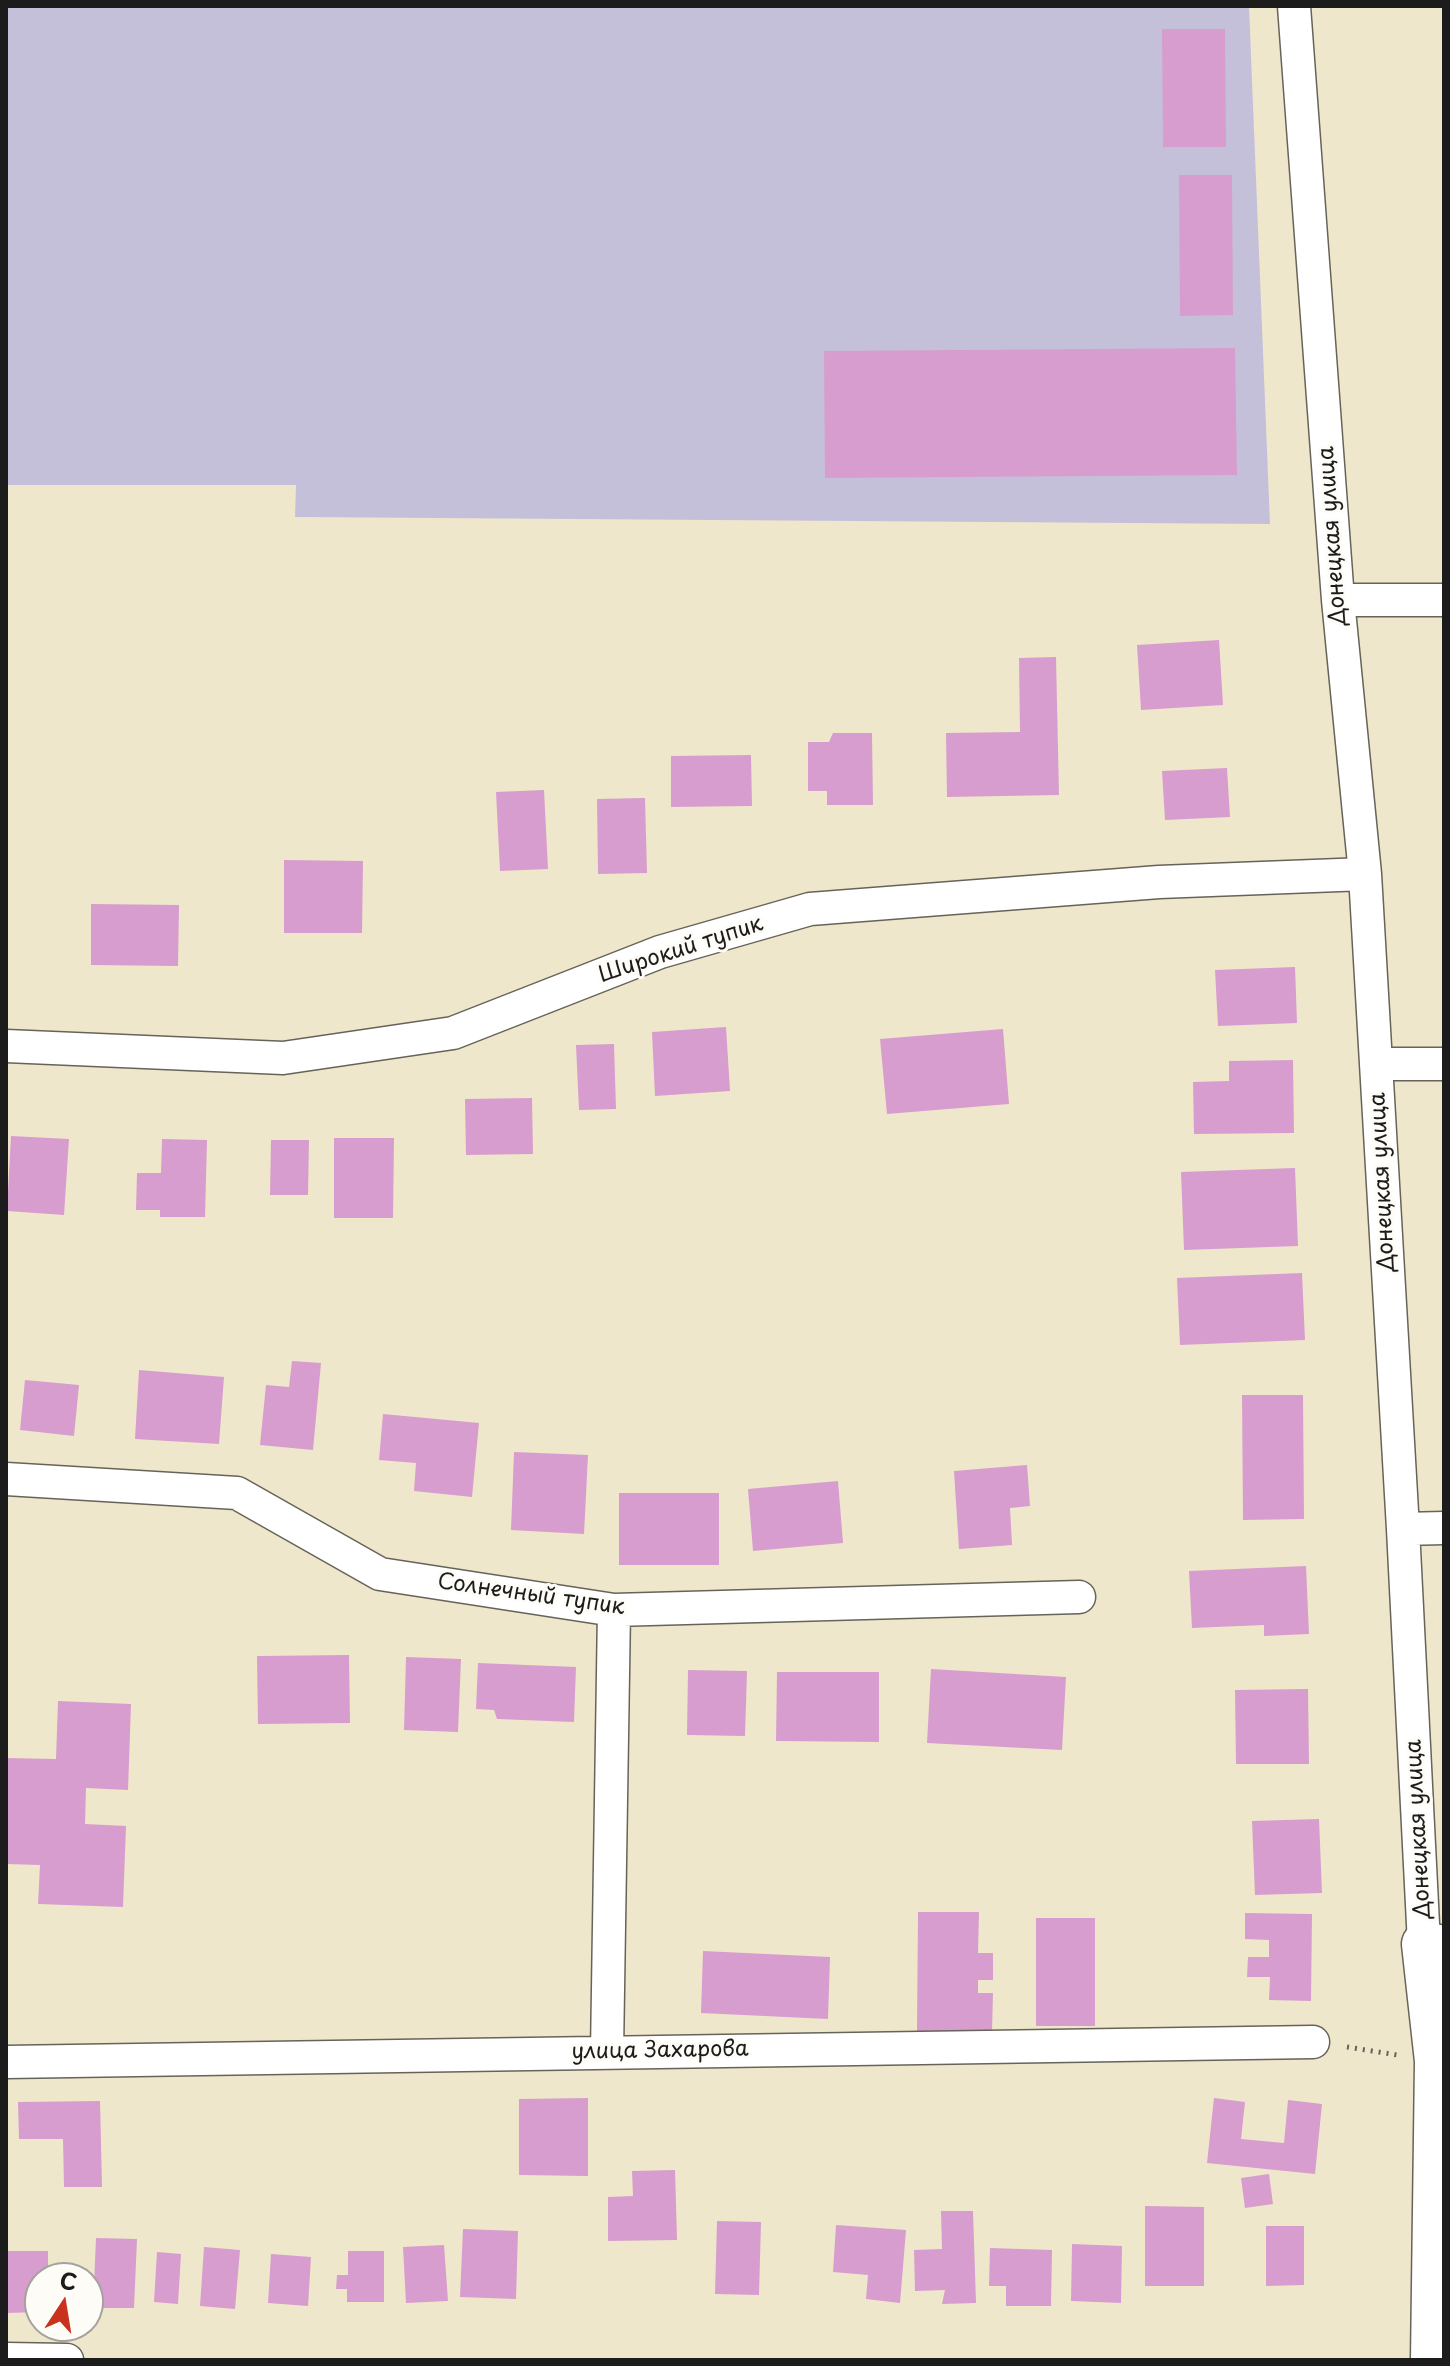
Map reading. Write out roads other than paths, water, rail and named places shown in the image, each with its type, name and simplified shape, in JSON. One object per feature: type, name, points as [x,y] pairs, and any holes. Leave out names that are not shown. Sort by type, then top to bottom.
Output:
[{"type":"street","name":"Донецкая улица","points":[[1294,6],[1338,600],[1365,874],[1403,1529],[1434,1946],[1437,2061],[1433,2360]]},
{"type":"street","points":[[1338,600],[1444,600]]},
{"type":"street","name":"Широкий тупик","points":[[6,1046],[283,1058],[453,1033],[660,952],[810,909],[1159,882],[1365,874]]},
{"type":"street","points":[[1376,1064],[1444,1064]]},
{"type":"street","name":"Солнечный тупик","points":[[6,1479],[237,1493],[380,1574],[614,1610],[1079,1597]]},
{"type":"street","points":[[1403,1529],[1444,1528]]},
{"type":"street","points":[[607,2052],[614,1610]]},
{"type":"street","name":"улица Захарова","points":[[6,2062],[1313,2042]]},
{"type":"street","points":[[6,2359],[67,2360]]}]
